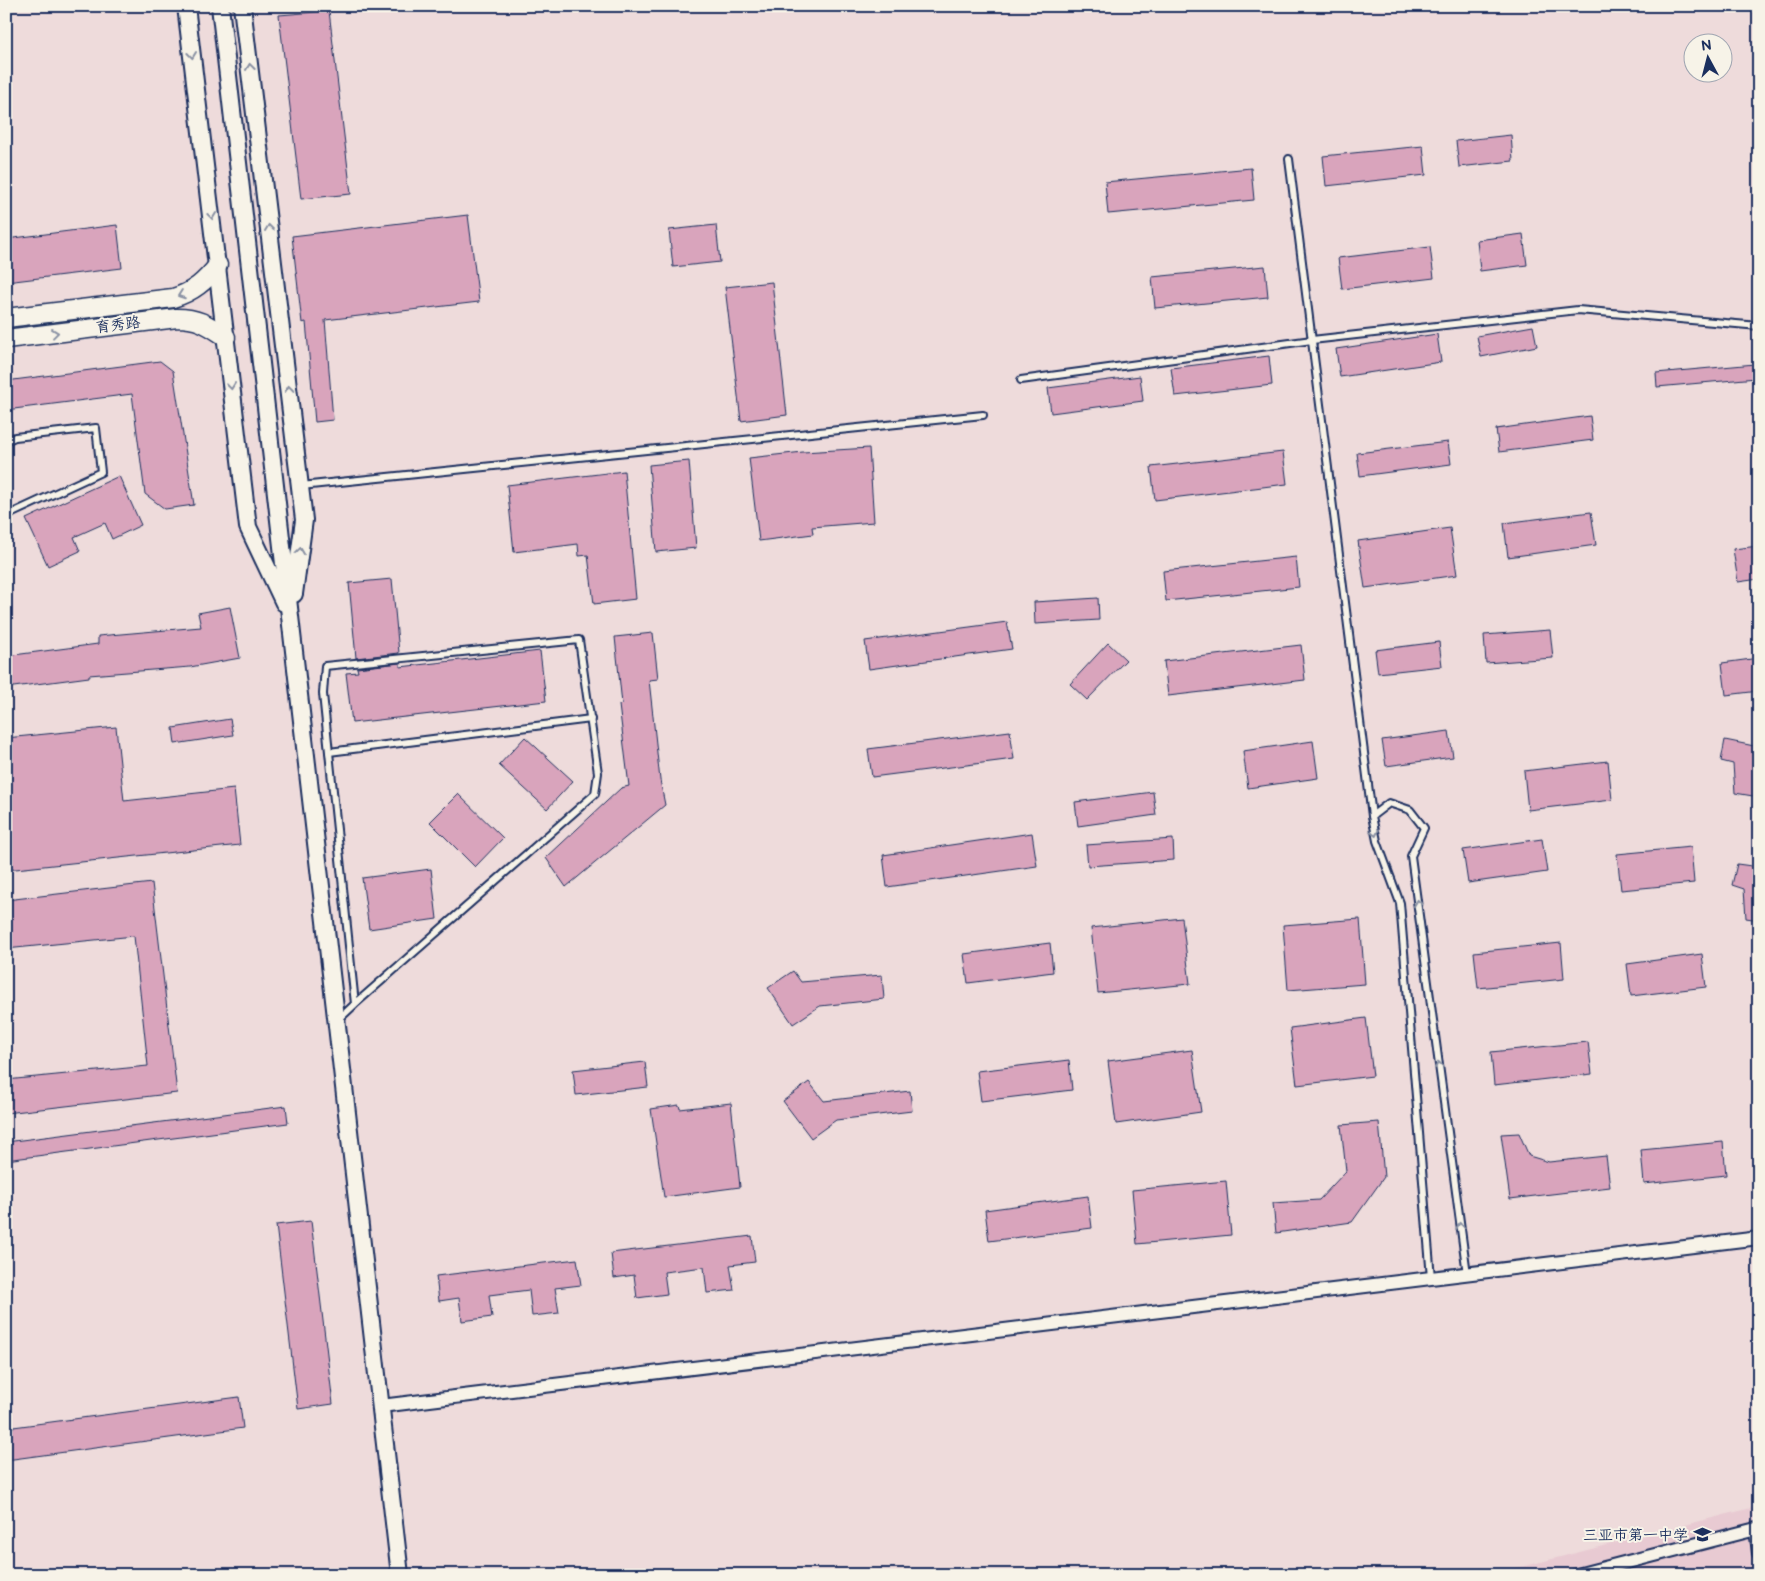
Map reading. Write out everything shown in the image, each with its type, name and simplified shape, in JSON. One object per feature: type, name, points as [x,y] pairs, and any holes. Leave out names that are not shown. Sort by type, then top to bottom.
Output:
[{"type":"main road","name":"育秀路","points":[[6,318],[173,298],[187,294],[198,287],[209,278],[218,266]]},
{"type":"main road","name":"育秀路","points":[[6,339],[177,318],[192,318],[226,337]]},
{"type":"street","points":[[186,6],[248,527],[291,616]]},
{"type":"street","points":[[220,6],[400,1575]]},
{"type":"street","points":[[242,6],[304,520],[291,616]]},
{"type":"street","points":[[381,1406],[1759,1238]]},
{"type":"street","points":[[1577,1575],[1756,1529],[1759,1553]]},
{"type":"lane","points":[[1289,159],[1372,816],[1377,841],[1400,903],[1431,1278]]},
{"type":"lane","points":[[1021,380],[1312,340],[1578,310],[1759,326]]},
{"type":"lane","points":[[301,486],[983,415]]},
{"type":"lane","points":[[6,441],[15,437],[96,428],[101,472],[6,516]]},
{"type":"lane","points":[[337,1020],[356,1004],[595,794],[598,773],[579,640],[325,666],[322,694],[356,1004]]},
{"type":"lane","points":[[329,752],[591,719]]},
{"type":"lane","points":[[1372,816],[1389,803],[1410,810],[1424,828],[1411,856],[1467,1274]]},
{"type":"shaded area","name":"三亚市第一中学","points":[[1759,1506],[1759,1575],[1488,1575],[1533,1564]]},
{"type":"building","points":[[329,11],[351,194],[301,199],[279,15]]},
{"type":"building","points":[[1511,135],[1513,161],[1459,167],[1456,141]]},
{"type":"building","points":[[1423,146],[1426,175],[1326,186],[1323,156]]},
{"type":"building","points":[[1251,168],[1254,200],[1108,214],[1105,182]]},
{"type":"building","points":[[468,215],[479,302],[325,320],[333,420],[315,422],[306,322],[302,323],[292,236]]},
{"type":"building","points":[[117,225],[122,268],[6,282],[6,239]]},
{"type":"building","points":[[716,225],[720,262],[673,267],[669,230]]},
{"type":"building","points":[[1523,234],[1527,265],[1480,271],[1477,240]]},
{"type":"building","points":[[1430,247],[1434,278],[1342,289],[1338,258]]},
{"type":"building","points":[[1265,266],[1268,297],[1155,308],[1152,277]]},
{"type":"building","points":[[772,282],[787,415],[741,421],[725,287]]},
{"type":"building","points":[[1533,326],[1537,346],[1481,357],[1477,336]]},
{"type":"building","points":[[1437,334],[1441,362],[1340,377],[1336,349]]},
{"type":"building","points":[[1269,356],[1272,385],[1175,396],[1171,368]]},
{"type":"building","points":[[160,361],[173,371],[194,505],[165,509],[145,494],[132,394],[6,410],[6,381]]},
{"type":"building","points":[[1755,364],[1756,378],[1657,387],[1656,373]]},
{"type":"building","points":[[1140,376],[1143,401],[1051,413],[1048,388]]},
{"type":"building","points":[[1590,416],[1593,440],[1499,452],[1496,429]]},
{"type":"building","points":[[1448,442],[1451,464],[1360,476],[1357,453]]},
{"type":"building","points":[[869,448],[874,522],[812,527],[813,534],[759,541],[749,458]]},
{"type":"building","points":[[1283,452],[1287,484],[1155,500],[1151,467]]},
{"type":"building","points":[[689,461],[696,548],[656,552],[649,465]]},
{"type":"building","points":[[624,471],[636,599],[594,604],[588,555],[579,556],[578,544],[514,552],[507,485]]},
{"type":"building","points":[[119,476],[141,525],[112,539],[105,523],[74,537],[80,551],[48,566],[26,519]]},
{"type":"building","points":[[1591,512],[1596,545],[1508,557],[1504,523]]},
{"type":"building","points":[[1450,528],[1457,575],[1365,588],[1358,541]]},
{"type":"building","points":[[1759,546],[1759,579],[1738,582],[1733,549]]},
{"type":"building","points":[[1296,557],[1299,587],[1166,601],[1163,571]]},
{"type":"building","points":[[392,579],[399,653],[356,658],[349,583]]},
{"type":"building","points":[[1098,598],[1099,620],[1035,624],[1034,602]]},
{"type":"building","points":[[230,607],[240,658],[190,667],[89,675],[89,677],[6,688],[6,656],[98,644],[98,636],[201,627],[198,613]]},
{"type":"building","points":[[1007,622],[1012,649],[869,669],[865,641]]},
{"type":"building","points":[[1550,630],[1553,658],[1486,663],[1484,635]]},
{"type":"building","points":[[653,633],[658,679],[649,680],[660,780],[665,805],[566,887],[546,858],[621,788],[629,786],[619,705],[622,704],[615,637]]},
{"type":"building","points":[[1439,642],[1442,666],[1378,673],[1375,650]]},
{"type":"building","points":[[1108,643],[1126,660],[1087,700],[1070,684]]},
{"type":"building","points":[[1301,645],[1305,680],[1168,696],[1164,661]]},
{"type":"building","points":[[540,651],[546,701],[352,723],[346,673],[358,672],[357,668],[400,663],[400,667]]},
{"type":"building","points":[[1759,658],[1759,691],[1726,695],[1722,663]]},
{"type":"building","points":[[230,719],[233,735],[175,744],[173,728]]},
{"type":"building","points":[[116,727],[124,801],[234,789],[240,845],[6,870],[6,738]]},
{"type":"building","points":[[1010,731],[1014,759],[872,777],[868,749]]},
{"type":"building","points":[[1449,731],[1453,757],[1386,766],[1382,740]]},
{"type":"building","points":[[525,737],[573,781],[547,809],[499,765]]},
{"type":"building","points":[[1725,740],[1759,747],[1759,797],[1735,793],[1733,764],[1721,761]]},
{"type":"building","points":[[1313,741],[1318,778],[1248,788],[1243,751]]},
{"type":"building","points":[[1608,761],[1612,800],[1528,810],[1524,771]]},
{"type":"building","points":[[1153,792],[1156,815],[1078,826],[1075,802]]},
{"type":"building","points":[[458,794],[503,838],[475,867],[430,822]]},
{"type":"building","points":[[1032,833],[1037,866],[887,887],[883,855]]},
{"type":"building","points":[[1173,839],[1174,860],[1088,866],[1086,845]]},
{"type":"building","points":[[1542,839],[1547,872],[1468,883],[1463,850]]},
{"type":"building","points":[[1691,847],[1694,883],[1621,890],[1617,854]]},
{"type":"building","points":[[1737,864],[1759,867],[1759,920],[1746,918],[1744,889],[1732,885]]},
{"type":"building","points":[[431,869],[437,919],[369,929],[362,878]]},
{"type":"building","points":[[152,883],[177,1093],[6,1113],[6,1080],[148,1066],[134,936],[6,949],[6,900]]},
{"type":"building","points":[[1182,918],[1190,984],[1098,993],[1091,928]]},
{"type":"building","points":[[1360,919],[1365,984],[1288,990],[1283,925]]},
{"type":"building","points":[[1050,943],[1053,972],[968,983],[964,954]]},
{"type":"building","points":[[1561,943],[1564,979],[1478,988],[1474,952]]},
{"type":"building","points":[[1702,954],[1706,987],[1631,996],[1627,964]]},
{"type":"building","points":[[793,971],[801,982],[882,975],[884,999],[820,1006],[793,1024],[768,988]]},
{"type":"building","points":[[1366,1018],[1373,1076],[1297,1085],[1290,1028]]},
{"type":"building","points":[[1588,1042],[1592,1074],[1494,1085],[1491,1052]]},
{"type":"building","points":[[1192,1050],[1201,1112],[1116,1124],[1108,1061]]},
{"type":"building","points":[[1069,1060],[1072,1090],[981,1101],[977,1071]]},
{"type":"building","points":[[645,1062],[648,1087],[576,1095],[573,1070]]},
{"type":"building","points":[[809,1082],[824,1101],[910,1091],[912,1111],[836,1120],[811,1138],[783,1101]]},
{"type":"building","points":[[731,1103],[740,1187],[664,1197],[651,1109],[679,1105],[680,1109]]},
{"type":"building","points":[[286,1106],[288,1123],[6,1160],[6,1142]]},
{"type":"building","points":[[1379,1122],[1384,1177],[1352,1222],[1276,1233],[1273,1203],[1319,1200],[1346,1171],[1341,1125]]},
{"type":"building","points":[[1519,1133],[1529,1156],[1549,1162],[1606,1156],[1610,1187],[1510,1199],[1501,1134]]},
{"type":"building","points":[[1723,1142],[1726,1175],[1644,1184],[1641,1150]]},
{"type":"building","points":[[1226,1181],[1231,1235],[1137,1244],[1132,1190]]},
{"type":"building","points":[[1088,1196],[1092,1228],[989,1241],[985,1210]]},
{"type":"building","points":[[311,1221],[333,1404],[298,1409],[276,1225]]},
{"type":"building","points":[[752,1236],[755,1262],[730,1265],[734,1290],[707,1293],[704,1267],[664,1272],[667,1294],[637,1298],[634,1275],[614,1278],[611,1253]]},
{"type":"building","points":[[577,1259],[581,1285],[555,1288],[559,1313],[532,1316],[529,1290],[489,1295],[492,1317],[462,1321],[459,1298],[439,1301],[436,1276]]},
{"type":"building","points":[[239,1397],[243,1428],[6,1460],[6,1428]]},
{"type":"place","name":"三亚市第一中学","points":[[1702,1535]]}]
